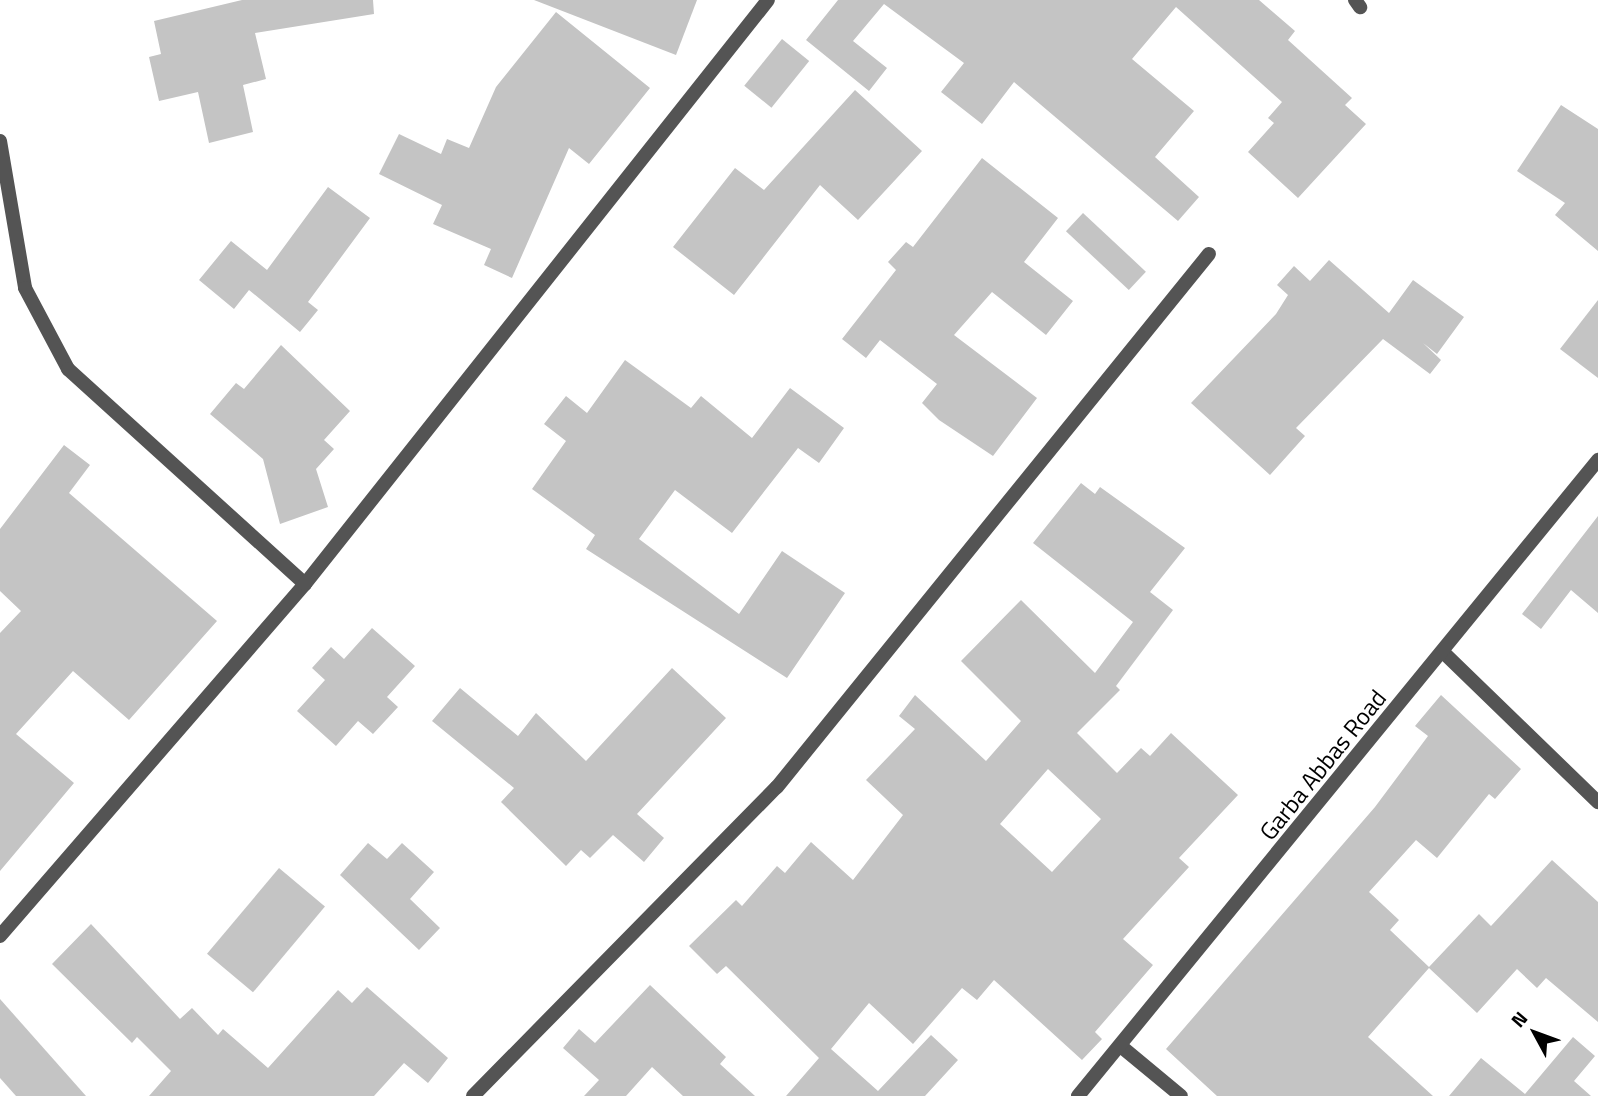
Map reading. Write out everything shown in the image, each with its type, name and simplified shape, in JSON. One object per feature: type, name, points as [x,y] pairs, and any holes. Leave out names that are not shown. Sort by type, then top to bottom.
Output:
[{"type":"street","points":[[0,936],[305,584],[762,2]]},
{"type":"street","points":[[0,141],[25,288],[68,369],[305,584]]},
{"type":"street","points":[[473,1096],[777,787],[1209,254]]},
{"type":"street","name":"Garba Abbas Road","points":[[1078,1096],[1123,1048],[1598,460]]},
{"type":"street","points":[[1443,652],[1598,802]]},
{"type":"street","points":[[1123,1048],[1181,1096]]},
{"type":"building","points":[[242,0],[373,0],[374,14],[255,33],[266,79],[243,85],[253,132],[209,143],[198,92],[159,101],[149,57],[161,54],[154,21]]},
{"type":"building","points":[[534,0],[697,0],[676,55]]},
{"type":"building","points":[[838,0],[1259,0],[1295,31],[1288,40],[1352,98],[1345,105],[1366,124],[1298,198],[1248,152],[1274,123],[1268,118],[1282,102],[1176,7],[1132,59],[1194,111],[1155,157],[1199,197],[1178,221],[1014,82],[982,124],[941,92],[964,63],[884,4],[853,41],[887,68],[869,91],[806,40]]},
{"type":"building","points":[[556,12],[650,88],[589,164],[569,148],[512,278],[484,265],[491,249],[433,224],[442,205],[379,174],[399,134],[441,154],[447,139],[469,148],[496,87]]},
{"type":"building","points":[[782,39],[809,61],[771,108],[744,86]]},
{"type":"building","points":[[855,90],[922,151],[858,220],[820,185],[734,295],[673,247],[735,168],[764,190]]},
{"type":"building","points":[[1561,105],[1598,129],[1598,251],[1555,215],[1565,203],[1517,171]]},
{"type":"building","points":[[982,158],[1058,218],[1024,262],[1073,301],[1046,335],[992,292],[954,335],[1037,398],[993,456],[939,420],[922,403],[937,384],[880,340],[866,358],[842,339],[896,270],[888,262],[906,242],[913,247]]},
{"type":"building","points":[[328,187],[370,218],[308,302],[318,310],[300,332],[249,290],[234,309],[199,280],[231,241],[267,270]]},
{"type":"building","points":[[1083,213],[1146,272],[1129,290],[1066,231]]},
{"type":"building","points":[[1329,260],[1389,313],[1413,280],[1464,317],[1437,354],[1423,343],[1441,360],[1430,374],[1383,339],[1296,428],[1305,436],[1270,475],[1191,403],[1276,314],[1288,295],[1277,285],[1294,266],[1310,281]]},
{"type":"building","points":[[1598,300],[1598,378],[1560,349]]},
{"type":"building","points":[[281,345],[350,411],[324,440],[334,449],[316,469],[328,507],[280,524],[263,459],[210,414],[236,383],[244,389]]},
{"type":"building","points":[[625,360],[691,408],[701,396],[752,438],[790,388],[844,428],[819,463],[798,448],[732,533],[675,490],[639,539],[739,614],[782,551],[845,593],[787,678],[586,549],[595,535],[532,489],[566,441],[544,424],[566,396],[587,413]]},
{"type":"building","points":[[64,445],[90,465],[69,493],[217,621],[129,720],[73,671],[16,734],[74,783],[0,871],[0,633],[21,611],[0,591],[0,529]]},
{"type":"building","points":[[1081,483],[1095,494],[1100,487],[1185,548],[1150,592],[1173,610],[1116,686],[1120,690],[1077,733],[1117,773],[1141,748],[1150,756],[1171,733],[1238,795],[1179,858],[1189,867],[1123,939],[1153,965],[1095,1032],[1102,1039],[1082,1060],[994,980],[977,1000],[962,988],[913,1044],[869,1003],[831,1049],[878,1091],[931,1035],[958,1060],[925,1096],[786,1096],[819,1058],[726,966],[717,974],[689,946],[736,900],[742,906],[777,866],[785,873],[811,842],[853,880],[903,815],[866,780],[915,729],[899,716],[915,695],[986,761],[1021,721],[961,661],[1021,600],[1095,673],[1133,622],[1033,543]],"holes":[[[1048,769],[1101,819],[1052,872],[1000,824]]]},
{"type":"building","points":[[1598,516],[1598,613],[1571,590],[1541,629],[1522,614]]},
{"type":"building","points":[[372,628],[415,666],[387,697],[398,707],[373,734],[358,721],[336,746],[297,711],[325,680],[312,668],[331,647],[344,659]]},
{"type":"building","points":[[672,668],[726,718],[637,814],[664,838],[644,862],[613,835],[590,858],[581,850],[566,866],[501,802],[514,788],[432,721],[460,688],[518,736],[536,713],[586,761]]},
{"type":"building","points":[[1441,695],[1521,769],[1495,799],[1489,794],[1437,858],[1416,840],[1369,892],[1399,920],[1390,930],[1429,967],[1479,914],[1491,926],[1552,860],[1598,902],[1598,1022],[1546,978],[1537,988],[1517,969],[1477,1013],[1429,968],[1368,1037],[1433,1096],[1217,1096],[1166,1049],[1375,807],[1428,736],[1415,726]]},
{"type":"building","points":[[368,843],[387,859],[402,843],[434,872],[410,899],[440,928],[419,950],[340,875]]},
{"type":"building","points":[[279,868],[325,907],[253,992],[207,954]]},
{"type":"building","points":[[91,924],[180,1019],[192,1008],[218,1035],[223,1029],[268,1068],[338,990],[352,1003],[367,987],[448,1058],[428,1083],[404,1063],[374,1096],[149,1096],[171,1071],[137,1037],[132,1043],[52,964]]},
{"type":"building","points":[[650,985],[726,1057],[720,1064],[755,1096],[683,1096],[652,1067],[626,1096],[584,1096],[599,1080],[563,1048],[579,1029],[595,1043]]},
{"type":"building","points":[[0,999],[86,1096],[16,1096],[0,1078]]},
{"type":"building","points":[[1573,1037],[1595,1056],[1574,1081],[1591,1096],[1449,1096],[1481,1058],[1525,1094]]}]
